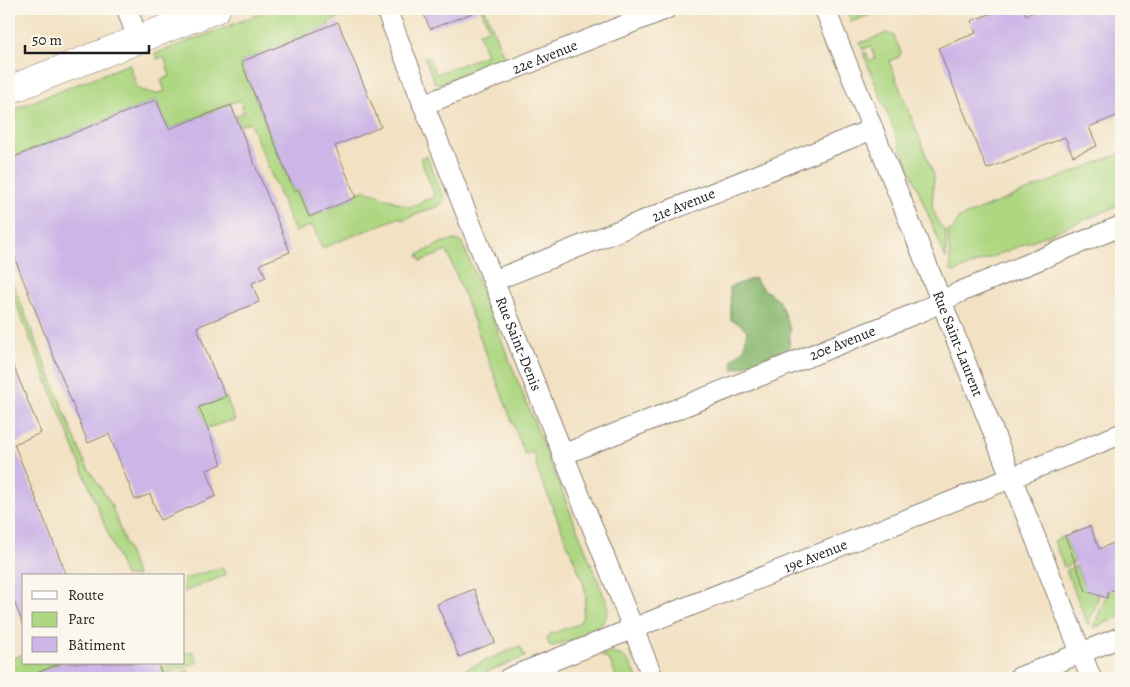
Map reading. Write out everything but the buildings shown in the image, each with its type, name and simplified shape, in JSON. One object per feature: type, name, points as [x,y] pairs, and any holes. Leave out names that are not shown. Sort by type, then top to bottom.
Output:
[{"type":"main road","points":[[9,90],[216,9]]},
{"type":"street","points":[[126,9],[138,39]]},
{"type":"street","name":"Rue Saint-Denis","points":[[386,9],[652,678]]},
{"type":"street","name":"22e Avenue","points":[[423,105],[666,9]]},
{"type":"street","name":"Rue Saint-Laurent","points":[[825,9],[1091,678]]},
{"type":"street","name":"21e Avenue","points":[[493,280],[873,129]]},
{"type":"street","name":"20e Avenue","points":[[562,455],[922,311],[960,292],[1121,226]]},
{"type":"street","name":"19e Avenue","points":[[509,678],[1121,434]]},
{"type":"street","points":[[1018,678],[1121,637]]},
{"type":"green space","points":[[273,9],[336,9],[339,18],[328,23],[329,26],[241,62],[293,190],[298,189],[309,217],[356,197],[355,194],[365,190],[409,207],[435,196],[420,158],[427,156],[445,200],[439,206],[402,220],[400,217],[322,248],[312,225],[295,232],[250,123],[239,125],[235,116],[244,112],[240,100],[169,129],[156,100],[9,159],[9,111],[129,64],[138,89],[156,94],[165,91],[161,80],[170,76],[164,57],[157,59],[155,54]]},
{"type":"green space","points":[[481,9],[485,9],[504,57],[441,83],[435,83],[424,57],[429,57],[436,74],[487,55],[479,33],[489,28]]},
{"type":"green space","points":[[846,9],[885,9],[851,22]]},
{"type":"green space","points":[[887,33],[894,36],[901,52],[899,57],[889,61],[934,175],[932,207],[939,224],[946,232],[946,259],[863,53],[866,52],[870,61],[875,59],[871,47],[863,50],[860,43]]},
{"type":"green space","points":[[1121,153],[1121,205],[955,272],[951,271],[948,231],[952,230],[959,218]]},
{"type":"green space","points":[[456,240],[461,242],[464,247],[608,606],[607,615],[596,629],[578,638],[550,647],[547,639],[550,634],[576,625],[582,619],[586,596],[583,582],[537,469],[536,458],[532,452],[525,455],[447,251],[421,261],[418,255],[443,242]]},
{"type":"green space","points":[[9,274],[85,463],[111,504],[136,574],[124,574],[9,286]]},
{"type":"green space","points":[[754,278],[761,287],[779,300],[790,329],[789,348],[733,370],[732,360],[744,349],[747,331],[740,324],[731,320],[730,287]]},
{"type":"green space","points":[[226,397],[235,421],[207,428],[199,407]]},
{"type":"green space","points":[[1065,536],[1075,562],[1064,567],[1054,541]]},
{"type":"green space","points":[[1076,566],[1084,585],[1101,584],[1095,594],[1099,596],[1088,625],[1066,570]]},
{"type":"green space","points":[[222,567],[226,575],[185,592],[185,579]]},
{"type":"green space","points":[[1108,587],[1116,589],[1121,587],[1121,616],[1093,628],[1105,598],[1107,598]]},
{"type":"green space","points":[[520,646],[525,657],[471,678],[466,677],[464,672],[466,669]]},
{"type":"green space","points":[[193,651],[198,662],[163,675],[160,669],[172,664],[185,664],[185,654]]},
{"type":"green space","points":[[608,653],[624,657],[632,667],[637,678],[617,678],[610,661],[601,655]]},
{"type":"green space","points":[[22,655],[22,664],[60,664],[25,678],[9,678],[9,660]]},
{"type":"green space","points":[[188,670],[192,678],[169,678]]}]
